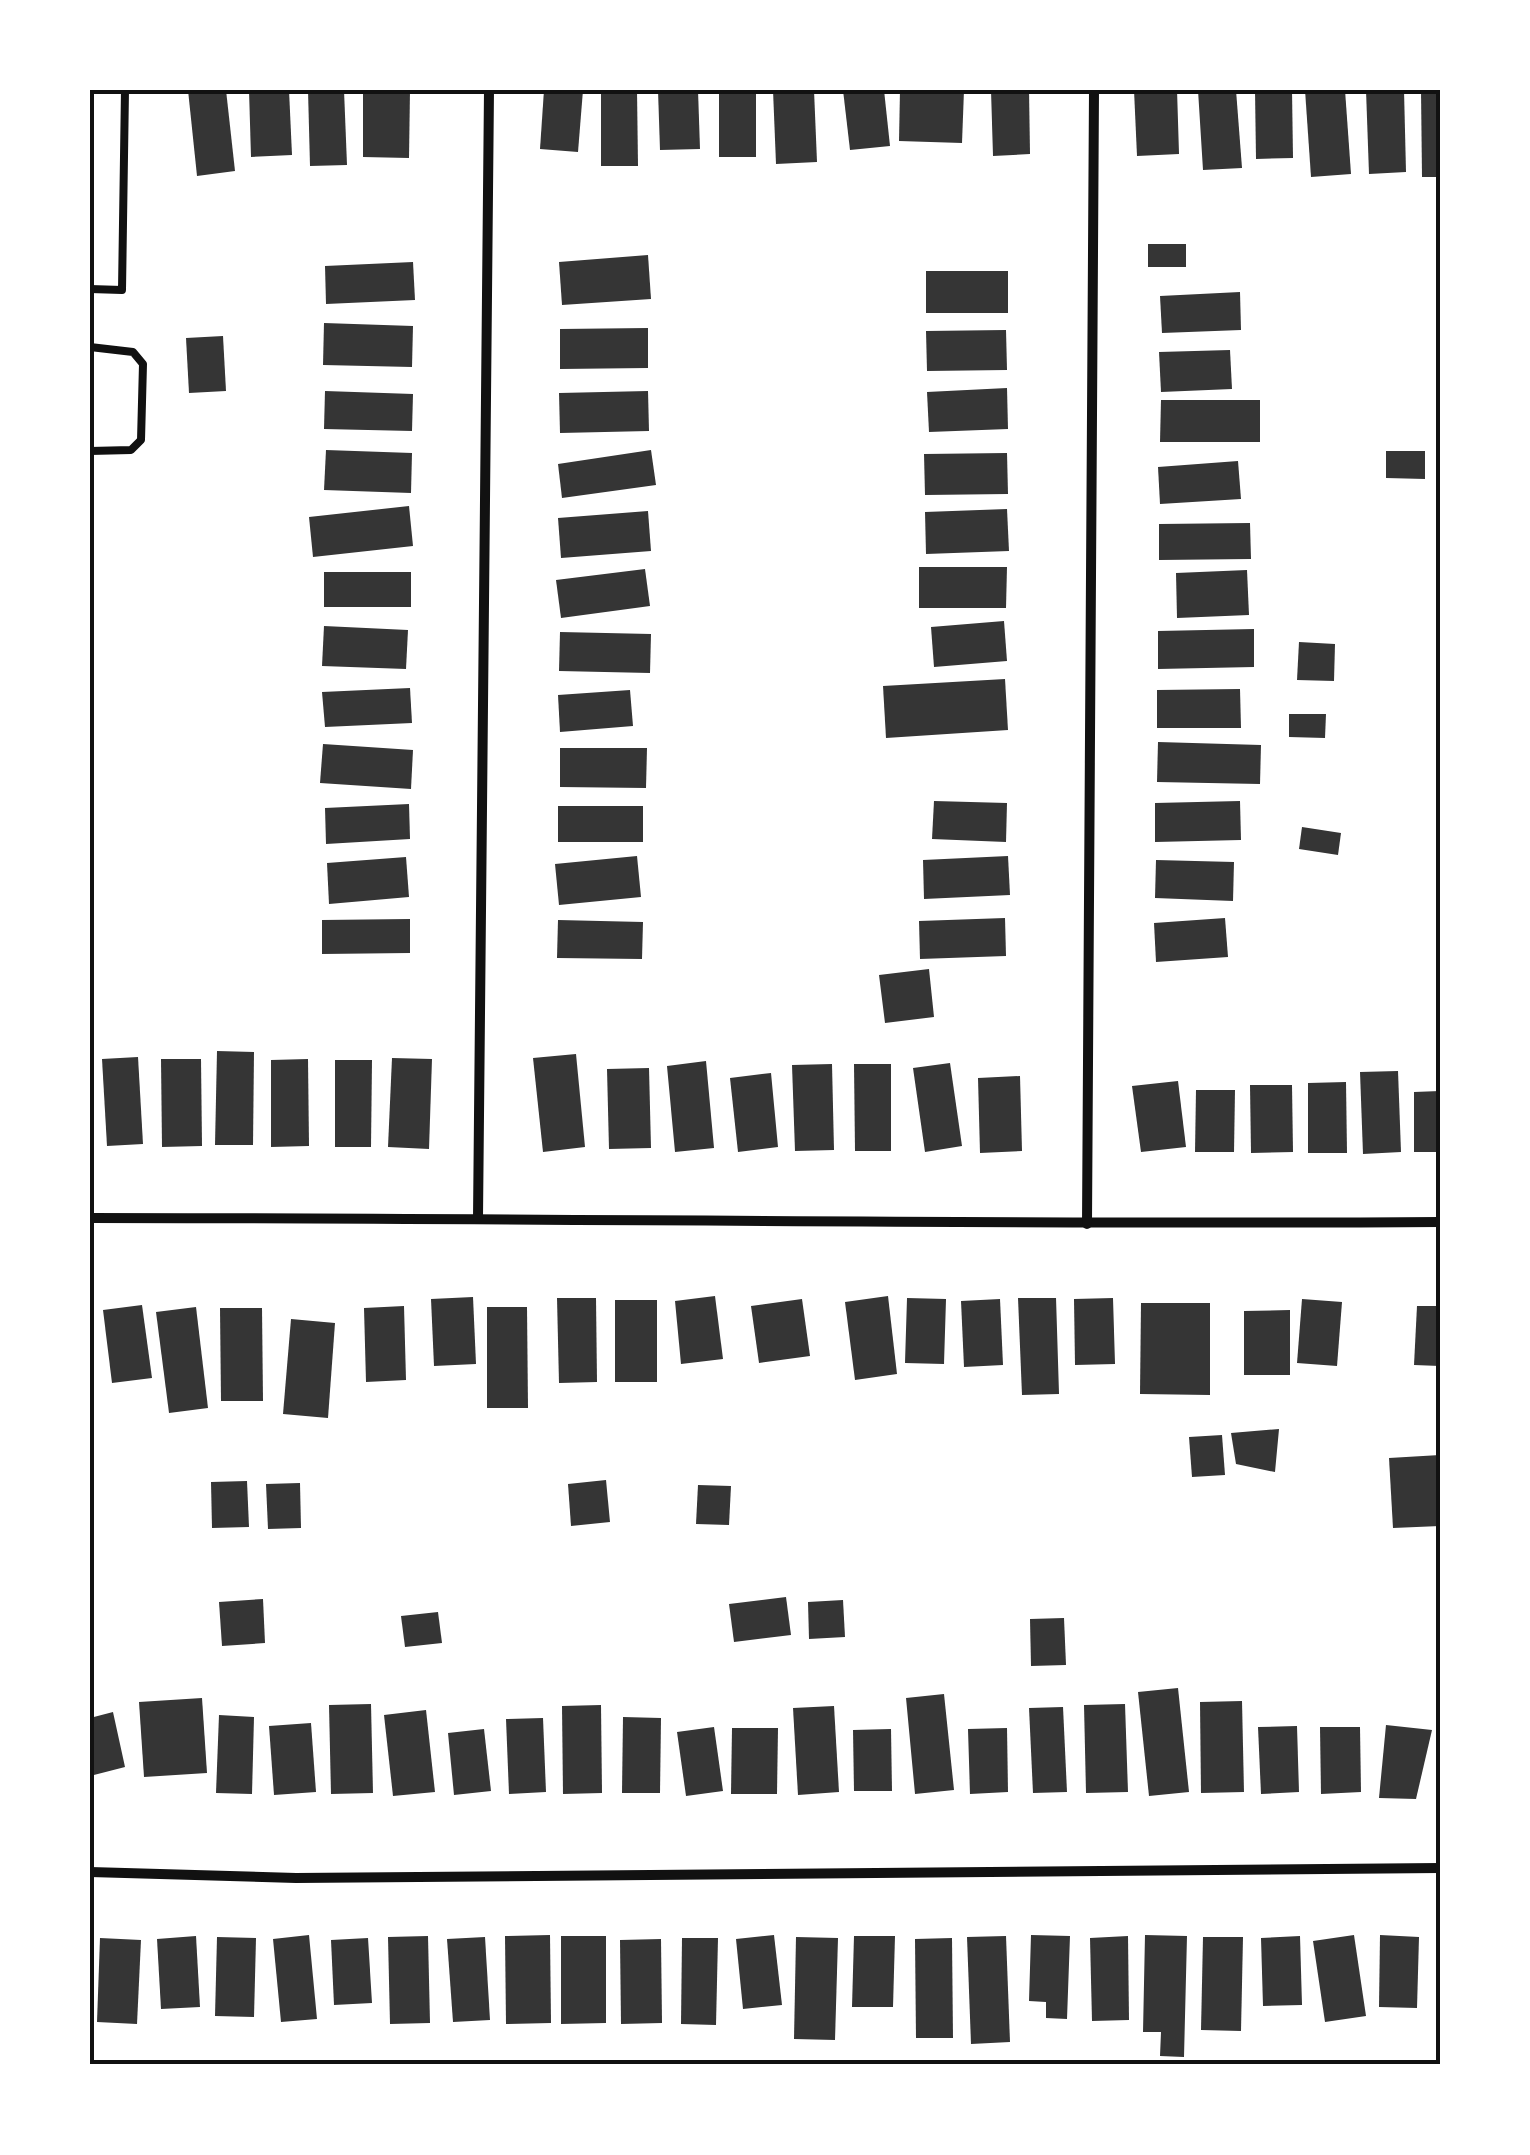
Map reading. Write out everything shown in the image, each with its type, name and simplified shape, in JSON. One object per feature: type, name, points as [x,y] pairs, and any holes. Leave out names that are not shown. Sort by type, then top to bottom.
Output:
[{"type":"street","points":[[478,1218],[490,90]]},
{"type":"street","points":[[1087,1224],[1094,90]]},
{"type":"street","points":[[90,1218],[1087,1224],[1440,1222]]},
{"type":"street","points":[[90,1872],[296,1878],[1440,1868]]},
{"type":"lane","points":[[90,289],[122,290],[124,90]]},
{"type":"lane","points":[[90,346],[133,352],[143,364],[142,440],[131,450],[90,451]]},
{"type":"building","points":[[188,90],[226,90],[235,171],[197,176]]},
{"type":"building","points":[[249,90],[289,90],[292,155],[251,157]]},
{"type":"building","points":[[308,90],[344,90],[347,165],[310,166]]},
{"type":"building","points":[[363,90],[410,90],[409,158],[363,157]]},
{"type":"building","points":[[544,90],[583,90],[578,152],[540,149]]},
{"type":"building","points":[[601,90],[637,90],[638,166],[601,166]]},
{"type":"building","points":[[658,90],[698,90],[700,149],[660,150]]},
{"type":"building","points":[[719,90],[756,90],[756,157],[719,157]]},
{"type":"building","points":[[773,90],[814,90],[817,162],[776,164]]},
{"type":"building","points":[[843,90],[884,90],[890,146],[850,150]]},
{"type":"building","points":[[900,90],[964,90],[962,143],[899,141]]},
{"type":"building","points":[[991,90],[1029,90],[1030,154],[993,156]]},
{"type":"building","points":[[1134,90],[1177,90],[1179,154],[1137,156]]},
{"type":"building","points":[[1198,90],[1236,90],[1242,168],[1203,170]]},
{"type":"building","points":[[1255,90],[1292,90],[1293,158],[1256,159]]},
{"type":"building","points":[[1305,90],[1345,90],[1351,174],[1311,177]]},
{"type":"building","points":[[1366,90],[1404,90],[1406,172],[1369,174]]},
{"type":"building","points":[[1421,90],[1440,90],[1440,177],[1422,177]]},
{"type":"building","points":[[1148,244],[1186,244],[1186,267],[1148,267]]},
{"type":"building","points":[[648,255],[651,299],[562,305],[559,262]]},
{"type":"building","points":[[413,262],[415,300],[326,304],[325,266]]},
{"type":"building","points":[[926,271],[1008,271],[1008,313],[926,313]]},
{"type":"building","points":[[1240,292],[1241,330],[1162,333],[1160,296]]},
{"type":"building","points":[[324,323],[413,326],[412,367],[323,365]]},
{"type":"building","points":[[648,328],[648,368],[560,369],[560,329]]},
{"type":"building","points":[[1006,330],[1007,370],[927,371],[926,331]]},
{"type":"building","points":[[223,336],[226,391],[189,393],[186,338]]},
{"type":"building","points":[[1230,350],[1232,389],[1161,392],[1159,352]]},
{"type":"building","points":[[1007,388],[1008,429],[929,432],[927,392]]},
{"type":"building","points":[[325,391],[413,394],[412,431],[324,429]]},
{"type":"building","points":[[648,391],[649,431],[560,433],[559,393]]},
{"type":"building","points":[[1161,400],[1260,400],[1260,442],[1160,442]]},
{"type":"building","points":[[326,450],[412,453],[411,493],[324,490]]},
{"type":"building","points":[[651,450],[656,485],[562,498],[558,464]]},
{"type":"building","points":[[1386,451],[1425,451],[1425,479],[1386,478]]},
{"type":"building","points":[[1007,453],[1008,494],[925,495],[924,454]]},
{"type":"building","points":[[1238,461],[1241,499],[1160,504],[1158,467]]},
{"type":"building","points":[[409,506],[413,546],[313,557],[309,517]]},
{"type":"building","points":[[1007,509],[1009,551],[926,554],[925,512]]},
{"type":"building","points":[[648,511],[651,551],[561,558],[558,518]]},
{"type":"building","points":[[1250,523],[1251,559],[1159,560],[1159,524]]},
{"type":"building","points":[[919,567],[1007,567],[1006,608],[919,608]]},
{"type":"building","points":[[645,569],[650,606],[561,618],[556,580]]},
{"type":"building","points":[[1247,570],[1249,615],[1177,618],[1176,573]]},
{"type":"building","points":[[324,572],[411,572],[411,607],[324,607]]},
{"type":"building","points":[[1004,621],[1007,661],[934,667],[931,627]]},
{"type":"building","points":[[324,626],[408,630],[406,669],[322,666]]},
{"type":"building","points":[[1254,629],[1254,667],[1158,669],[1158,631]]},
{"type":"building","points":[[560,632],[651,634],[650,673],[559,671]]},
{"type":"building","points":[[1299,642],[1335,644],[1334,681],[1297,680]]},
{"type":"building","points":[[1005,679],[1008,730],[886,738],[883,686]]},
{"type":"building","points":[[410,688],[412,723],[325,727],[322,692]]},
{"type":"building","points":[[1240,689],[1241,728],[1157,728],[1157,690]]},
{"type":"building","points":[[630,690],[633,726],[560,732],[558,695]]},
{"type":"building","points":[[1289,714],[1326,714],[1325,738],[1289,737]]},
{"type":"building","points":[[1158,742],[1261,745],[1260,784],[1157,782]]},
{"type":"building","points":[[323,744],[413,750],[411,789],[320,783]]},
{"type":"building","points":[[560,748],[647,748],[646,788],[560,787]]},
{"type":"building","points":[[934,801],[1007,803],[1006,842],[932,839]]},
{"type":"building","points":[[1240,801],[1241,840],[1155,842],[1155,803]]},
{"type":"building","points":[[409,804],[410,839],[326,844],[325,808]]},
{"type":"building","points":[[558,806],[643,806],[643,842],[558,842]]},
{"type":"building","points":[[1302,827],[1341,833],[1338,855],[1299,849]]},
{"type":"building","points":[[637,856],[641,897],[559,905],[555,864]]},
{"type":"building","points":[[1008,856],[1010,895],[924,899],[923,860]]},
{"type":"building","points":[[406,857],[409,897],[329,904],[327,863]]},
{"type":"building","points":[[1156,860],[1234,862],[1233,901],[1155,898]]},
{"type":"building","points":[[1005,918],[1006,956],[920,959],[919,921]]},
{"type":"building","points":[[1225,918],[1228,957],[1156,962],[1154,923]]},
{"type":"building","points":[[410,919],[410,953],[322,954],[322,920]]},
{"type":"building","points":[[558,920],[643,922],[642,959],[557,958]]},
{"type":"building","points":[[929,969],[934,1017],[885,1023],[879,975]]},
{"type":"building","points":[[217,1051],[254,1052],[253,1145],[215,1145]]},
{"type":"building","points":[[576,1054],[585,1147],[543,1152],[533,1058]]},
{"type":"building","points":[[138,1057],[143,1144],[107,1146],[102,1059]]},
{"type":"building","points":[[392,1058],[432,1059],[429,1149],[388,1147]]},
{"type":"building","points":[[161,1059],[201,1059],[202,1146],[162,1147]]},
{"type":"building","points":[[308,1059],[309,1146],[271,1147],[271,1060]]},
{"type":"building","points":[[335,1060],[372,1060],[371,1147],[335,1147]]},
{"type":"building","points":[[706,1061],[714,1148],[675,1152],[667,1066]]},
{"type":"building","points":[[950,1063],[962,1146],[925,1152],[913,1068]]},
{"type":"building","points":[[832,1064],[834,1150],[795,1151],[792,1065]]},
{"type":"building","points":[[854,1064],[891,1064],[891,1151],[855,1151]]},
{"type":"building","points":[[649,1068],[651,1148],[609,1149],[607,1069]]},
{"type":"building","points":[[1398,1071],[1401,1152],[1363,1154],[1360,1072]]},
{"type":"building","points":[[771,1073],[778,1147],[738,1152],[730,1078]]},
{"type":"building","points":[[1020,1076],[1022,1151],[980,1153],[978,1078]]},
{"type":"building","points":[[1178,1081],[1186,1147],[1141,1152],[1132,1086]]},
{"type":"building","points":[[1346,1082],[1347,1153],[1308,1153],[1308,1083]]},
{"type":"building","points":[[1250,1085],[1292,1085],[1293,1152],[1251,1153]]},
{"type":"building","points":[[1196,1090],[1235,1090],[1234,1152],[1195,1152]]},
{"type":"building","points":[[1440,1091],[1440,1152],[1414,1152],[1414,1092]]},
{"type":"building","points":[[715,1296],[723,1359],[681,1364],[675,1301]]},
{"type":"building","points":[[888,1296],[897,1374],[855,1380],[845,1302]]},
{"type":"building","points":[[473,1297],[476,1364],[434,1366],[431,1299]]},
{"type":"building","points":[[557,1298],[596,1298],[597,1382],[559,1383]]},
{"type":"building","points":[[907,1298],[946,1299],[944,1364],[905,1363]]},
{"type":"building","points":[[1018,1298],[1056,1298],[1059,1394],[1022,1395]]},
{"type":"building","points":[[1113,1298],[1115,1364],[1075,1365],[1074,1299]]},
{"type":"building","points":[[802,1299],[810,1356],[759,1363],[751,1306]]},
{"type":"building","points":[[1000,1299],[1003,1365],[964,1367],[961,1301]]},
{"type":"building","points":[[1302,1299],[1342,1302],[1337,1366],[1297,1363]]},
{"type":"building","points":[[615,1300],[657,1300],[657,1382],[615,1382]]},
{"type":"building","points":[[1141,1303],[1210,1303],[1210,1395],[1140,1394]]},
{"type":"building","points":[[142,1305],[152,1378],[112,1383],[103,1310]]},
{"type":"building","points":[[404,1306],[406,1380],[366,1382],[364,1308]]},
{"type":"building","points":[[1417,1306],[1440,1306],[1440,1366],[1414,1365]]},
{"type":"building","points":[[196,1307],[208,1408],[169,1413],[156,1312]]},
{"type":"building","points":[[487,1307],[527,1307],[528,1408],[487,1408]]},
{"type":"building","points":[[220,1308],[262,1308],[263,1401],[221,1401]]},
{"type":"building","points":[[1290,1310],[1290,1375],[1244,1375],[1244,1311]]},
{"type":"building","points":[[291,1319],[335,1323],[328,1418],[283,1414]]},
{"type":"building","points":[[1279,1429],[1275,1472],[1236,1464],[1231,1433]]},
{"type":"building","points":[[1222,1435],[1225,1475],[1192,1477],[1189,1437]]},
{"type":"building","points":[[1440,1455],[1440,1526],[1393,1528],[1389,1458]]},
{"type":"building","points":[[606,1480],[610,1522],[571,1526],[568,1484]]},
{"type":"building","points":[[247,1481],[249,1527],[212,1528],[211,1482]]},
{"type":"building","points":[[300,1483],[301,1528],[268,1529],[266,1484]]},
{"type":"building","points":[[698,1485],[731,1486],[729,1525],[696,1524]]},
{"type":"building","points":[[786,1597],[791,1635],[734,1642],[729,1604]]},
{"type":"building","points":[[263,1599],[265,1643],[222,1646],[219,1602]]},
{"type":"building","points":[[843,1600],[845,1637],[809,1639],[808,1602]]},
{"type":"building","points":[[438,1612],[442,1643],[405,1647],[401,1616]]},
{"type":"building","points":[[1064,1618],[1066,1665],[1031,1666],[1030,1619]]},
{"type":"building","points":[[1178,1688],[1189,1792],[1149,1796],[1138,1692]]},
{"type":"building","points":[[944,1694],[954,1790],[915,1794],[906,1698]]},
{"type":"building","points":[[202,1698],[207,1773],[144,1777],[139,1702]]},
{"type":"building","points":[[1242,1701],[1244,1792],[1201,1793],[1200,1702]]},
{"type":"building","points":[[371,1704],[373,1793],[331,1794],[329,1705]]},
{"type":"building","points":[[1125,1704],[1128,1792],[1086,1793],[1084,1705]]},
{"type":"building","points":[[601,1705],[602,1793],[563,1794],[562,1706]]},
{"type":"building","points":[[834,1706],[839,1792],[798,1795],[793,1708]]},
{"type":"building","points":[[1063,1707],[1067,1792],[1033,1793],[1029,1708]]},
{"type":"building","points":[[426,1710],[435,1792],[393,1796],[384,1715]]},
{"type":"building","points":[[113,1712],[125,1767],[90,1776],[90,1718]]},
{"type":"building","points":[[219,1715],[254,1717],[252,1794],[216,1793]]},
{"type":"building","points":[[623,1717],[661,1718],[660,1793],[622,1793]]},
{"type":"building","points":[[543,1718],[546,1792],[509,1794],[506,1719]]},
{"type":"building","points":[[311,1723],[316,1792],[274,1795],[269,1726]]},
{"type":"building","points":[[1386,1725],[1432,1730],[1416,1799],[1379,1798]]},
{"type":"building","points":[[1297,1726],[1299,1792],[1261,1794],[1258,1727]]},
{"type":"building","points":[[714,1727],[723,1791],[686,1796],[677,1732]]},
{"type":"building","points":[[1320,1727],[1360,1727],[1361,1792],[1321,1794]]},
{"type":"building","points":[[732,1728],[778,1728],[777,1794],[731,1794]]},
{"type":"building","points":[[1007,1728],[1008,1792],[970,1794],[968,1729]]},
{"type":"building","points":[[484,1729],[491,1791],[454,1795],[448,1733]]},
{"type":"building","points":[[891,1729],[892,1791],[854,1791],[853,1730]]},
{"type":"building","points":[[309,1935],[317,2019],[281,2022],[273,1939]]},
{"type":"building","points":[[550,1935],[551,2023],[506,2024],[505,1936]]},
{"type":"building","points":[[774,1935],[782,2005],[743,2009],[736,1939]]},
{"type":"building","points":[[1031,1935],[1070,1936],[1067,2019],[1046,2018],[1046,2002],[1029,2001]]},
{"type":"building","points":[[1145,1935],[1187,1936],[1184,2057],[1160,2056],[1161,2032],[1143,2032]]},
{"type":"building","points":[[1354,1935],[1366,2016],[1325,2022],[1313,1941]]},
{"type":"building","points":[[1380,1935],[1419,1937],[1417,2008],[1379,2007]]},
{"type":"building","points":[[196,1936],[200,2007],[161,2009],[157,1939]]},
{"type":"building","points":[[428,1936],[430,2023],[390,2024],[388,1937]]},
{"type":"building","points":[[561,1936],[606,1936],[606,2023],[561,2024]]},
{"type":"building","points":[[854,1936],[895,1936],[893,2007],[852,2007]]},
{"type":"building","points":[[1006,1936],[1010,2042],[971,2044],[967,1937]]},
{"type":"building","points":[[1128,1936],[1129,2020],[1092,2021],[1090,1938]]},
{"type":"building","points":[[1300,1936],[1302,2005],[1263,2006],[1261,1938]]},
{"type":"building","points":[[217,1937],[256,1938],[254,2017],[215,2016]]},
{"type":"building","points":[[485,1937],[490,2020],[453,2022],[447,1939]]},
{"type":"building","points":[[796,1937],[838,1938],[835,2040],[794,2039]]},
{"type":"building","points":[[1203,1937],[1243,1937],[1241,2031],[1201,2030]]},
{"type":"building","points":[[100,1938],[141,1940],[137,2024],[97,2022]]},
{"type":"building","points":[[368,1938],[372,2003],[334,2005],[331,1940]]},
{"type":"building","points":[[682,1938],[718,1938],[716,2025],[681,2024]]},
{"type":"building","points":[[952,1938],[953,2038],[916,2038],[915,1939]]},
{"type":"building","points":[[661,1939],[662,2023],[621,2024],[620,1940]]}]
